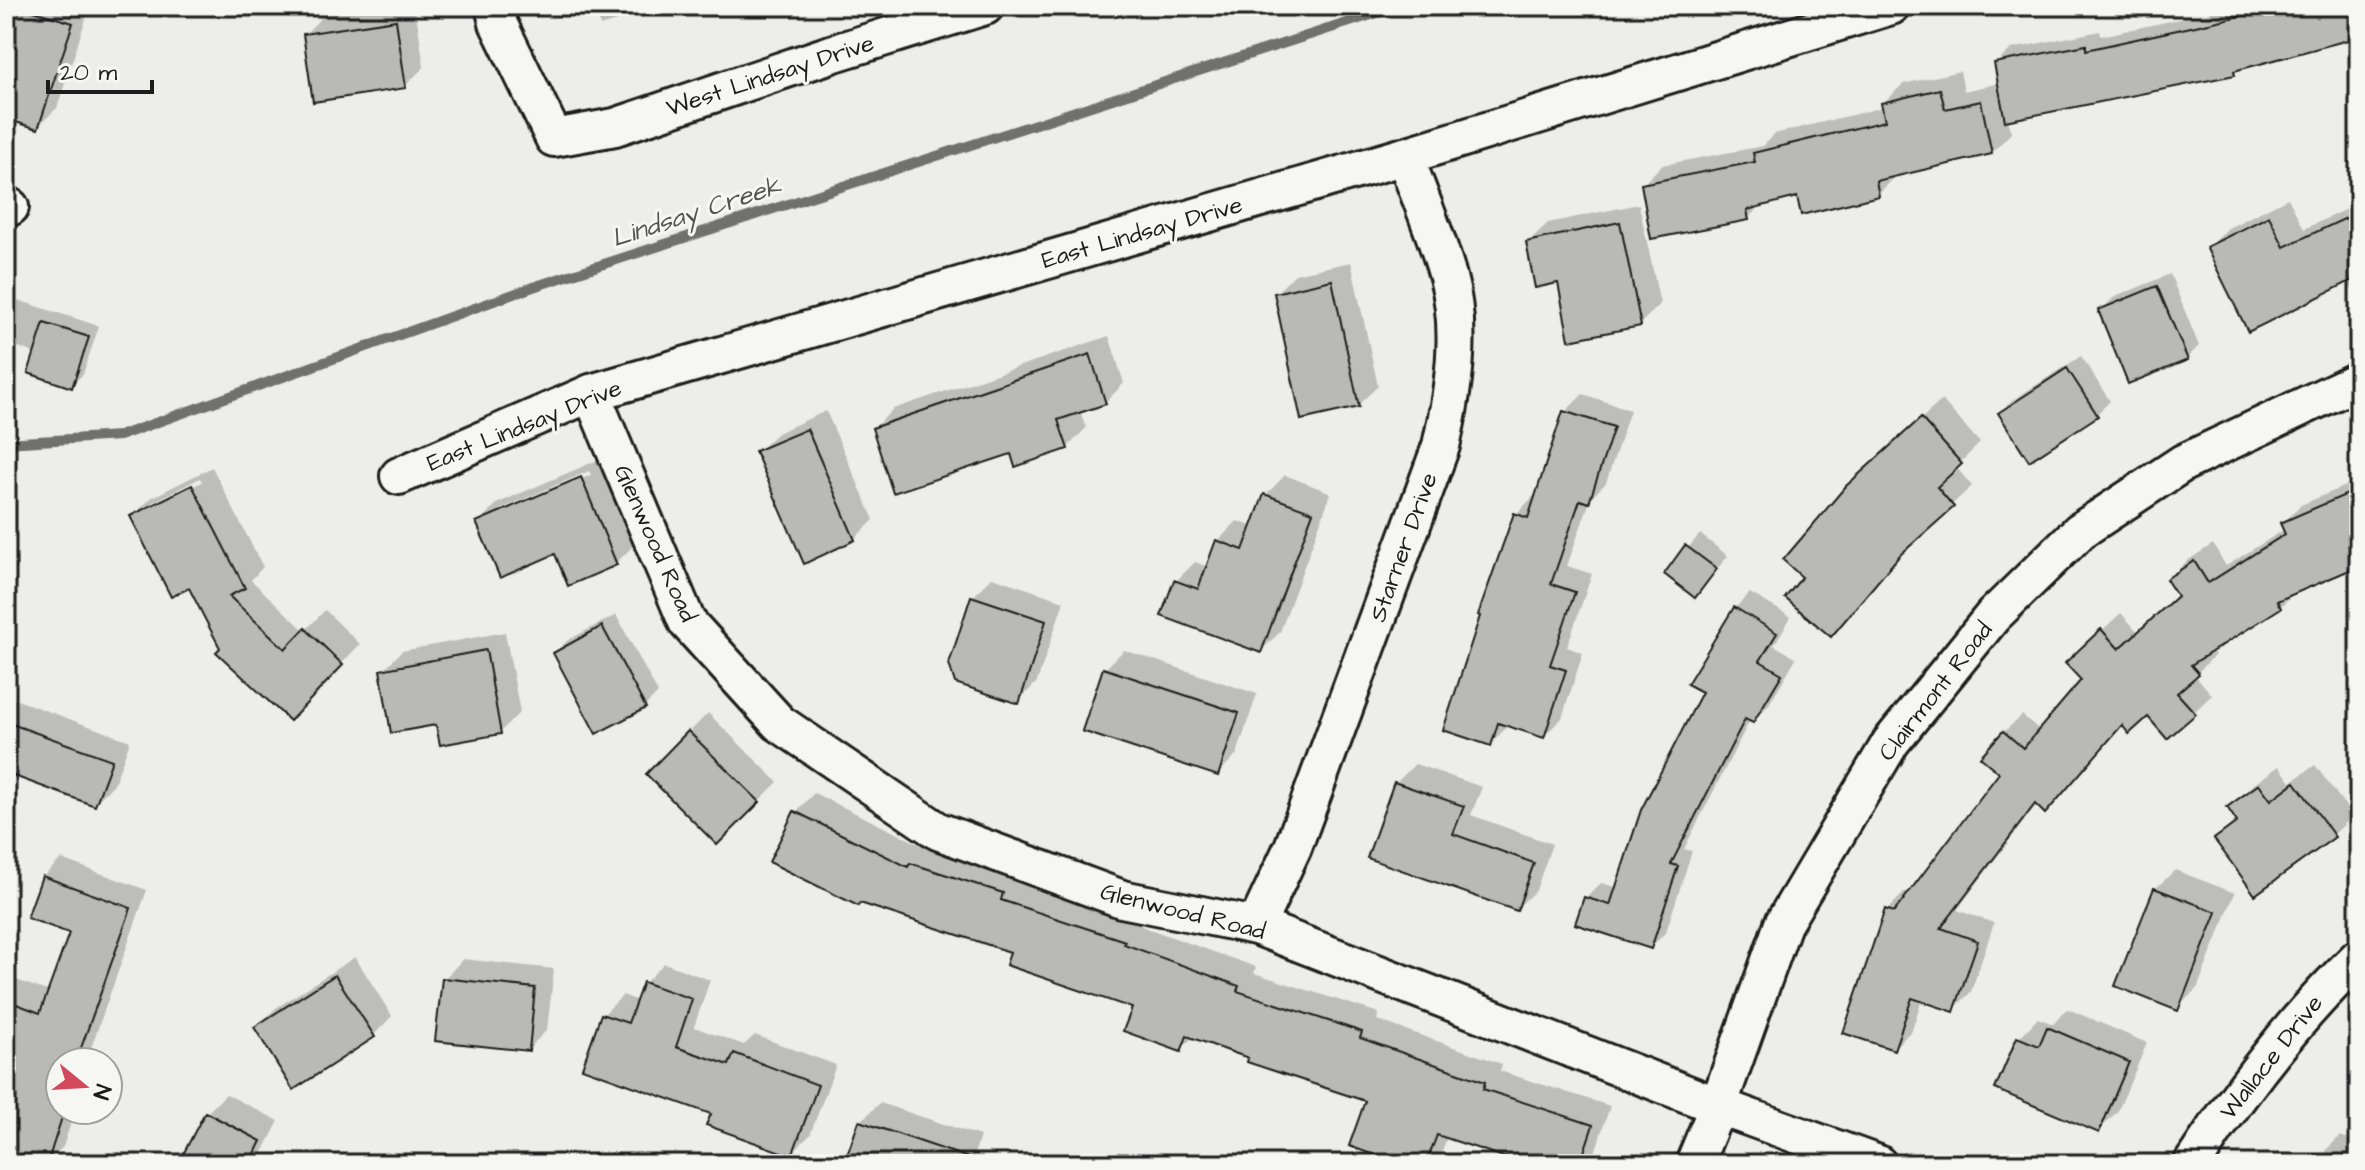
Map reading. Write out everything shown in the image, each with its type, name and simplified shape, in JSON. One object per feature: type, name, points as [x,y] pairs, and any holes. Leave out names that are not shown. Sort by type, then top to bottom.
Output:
[{"type":"street","name":"West Lindsay Drive","points":[[494,6],[498,23],[554,138],[615,127],[985,6]]},
{"type":"street","name":"East Lindsay Drive","points":[[399,476],[591,393],[1405,156],[1891,6]]},
{"type":"street","name":"Starner Drive","points":[[1256,926],[1293,847],[1441,446],[1452,396],[1456,344],[1449,279],[1405,156]]},
{"type":"street","name":"Clairmont Road","points":[[1694,1164],[1783,924],[1891,742],[1993,616],[2080,531],[2183,463],[2359,380]]},
{"type":"street","name":"Glenwood Road","points":[[591,393],[687,622],[779,723],[938,831],[1122,899],[1256,926],[1718,1106],[1878,1164]]},
{"type":"street","name":"Wallace Drive","points":[[2192,1164],[2235,1098],[2320,994],[2359,957]]},
{"type":"building","points":[[17,6],[73,23],[38,129],[6,119],[6,39]]},
{"type":"building","points":[[2247,6],[2351,6],[2359,37],[2234,71],[2235,75],[2005,121],[1994,63],[2086,45],[2086,50],[2250,14]]},
{"type":"building","points":[[396,20],[406,88],[313,102],[303,34]]},
{"type":"building","points":[[1940,89],[1945,109],[1981,101],[1992,154],[1876,181],[1879,196],[1801,215],[1797,197],[1747,210],[1749,220],[1651,239],[1641,184],[1755,162],[1753,153],[1885,121],[1881,103]]},
{"type":"building","points":[[2359,212],[2359,277],[2248,332],[2206,247],[2269,216],[2284,247]]},
{"type":"building","points":[[1620,222],[1641,326],[1569,340],[1558,283],[1535,288],[1526,242]]},
{"type":"building","points":[[1332,280],[1359,407],[1301,420],[1274,293]]},
{"type":"building","points":[[2157,286],[2188,360],[2128,384],[2098,310]]},
{"type":"building","points":[[44,323],[89,337],[72,388],[28,373]]},
{"type":"building","points":[[1090,354],[1106,404],[1058,420],[1068,449],[1015,467],[1011,454],[893,493],[872,428]]},
{"type":"building","points":[[2067,368],[2098,416],[2029,461],[1998,413]]},
{"type":"building","points":[[1563,411],[1614,427],[1589,503],[1580,500],[1551,584],[1575,592],[1550,665],[1566,670],[1544,738],[1498,723],[1491,746],[1443,730],[1478,615],[1514,513],[1528,518]]},
{"type":"building","points":[[1921,418],[1962,464],[1937,487],[1954,507],[1900,555],[1831,637],[1785,598],[1802,577],[1783,560],[1846,486]]},
{"type":"building","points":[[807,429],[855,540],[804,564],[755,451]]},
{"type":"building","points":[[581,477],[617,565],[568,586],[555,554],[500,578],[476,522]]},
{"type":"building","points":[[192,485],[245,588],[229,596],[285,649],[305,628],[343,665],[290,721],[216,652],[220,648],[189,588],[171,597],[130,516]]},
{"type":"building","points":[[2359,489],[2359,566],[2277,601],[2281,608],[2191,665],[2199,674],[2177,693],[2196,714],[2167,739],[2148,717],[2129,734],[2122,725],[2045,814],[2035,804],[1941,928],[1978,941],[1954,1012],[1912,998],[1894,1050],[1843,1033],[1885,909],[1894,912],[1999,773],[1980,757],[2003,731],[2023,748],[2081,680],[2065,663],[2101,629],[2119,649],[2177,596],[2166,579],[2194,561],[2208,583],[2285,534],[2280,523]]},
{"type":"building","points":[[1264,494],[1313,512],[1261,653],[1161,616],[1174,580],[1198,589],[1216,540],[1243,550]]},
{"type":"building","points":[[1685,545],[1717,569],[1695,598],[1664,574]]},
{"type":"building","points":[[971,596],[1046,621],[1019,704],[955,683],[949,664]]},
{"type":"building","points":[[1734,607],[1777,633],[1760,661],[1782,674],[1753,723],[1745,719],[1671,864],[1678,866],[1651,949],[1575,924],[1584,897],[1610,905],[1641,810],[1702,692],[1687,684]]},
{"type":"building","points":[[602,626],[646,708],[596,734],[553,653]]},
{"type":"building","points":[[486,650],[501,734],[440,745],[436,725],[391,733],[380,670]]},
{"type":"building","points":[[1103,668],[1239,713],[1218,776],[1082,731]]},
{"type":"building","points":[[6,722],[112,760],[95,806],[6,773]]},
{"type":"building","points":[[688,731],[760,802],[717,845],[646,774]]},
{"type":"building","points":[[1394,782],[1464,806],[1453,834],[1534,863],[1517,911],[1367,858]]},
{"type":"building","points":[[2295,782],[2335,837],[2255,895],[2214,839],[2237,822],[2227,807],[2259,784],[2271,800]]},
{"type":"building","points":[[794,811],[908,867],[910,863],[1003,893],[1001,900],[1125,941],[1124,944],[1239,986],[1237,991],[1362,1032],[1360,1038],[1485,1082],[1483,1089],[1593,1125],[1580,1164],[1525,1164],[1437,1135],[1426,1164],[1399,1164],[1349,1146],[1365,1101],[1247,1062],[1248,1058],[1187,1036],[1181,1052],[1123,1031],[1132,1008],[1006,965],[1010,952],[860,903],[858,906],[769,862]]},
{"type":"building","points":[[42,876],[131,908],[82,1046],[44,1046],[44,1126],[59,1126],[47,1164],[6,1154],[6,1000],[40,1013],[69,933],[27,918]]},
{"type":"building","points":[[2154,888],[2217,912],[2178,1011],[2115,986]]},
{"type":"building","points":[[335,975],[375,1037],[293,1090],[254,1027]]},
{"type":"building","points":[[442,978],[535,988],[529,1051],[435,1041]]},
{"type":"building","points":[[643,982],[692,999],[676,1047],[729,1065],[734,1053],[818,1085],[792,1156],[706,1125],[711,1114],[582,1068],[601,1014],[628,1023]]},
{"type":"building","points":[[2047,1027],[2129,1062],[2099,1133],[1995,1089],[2017,1037],[2039,1046]]},
{"type":"building","points":[[205,1112],[261,1141],[250,1164],[178,1164]]},
{"type":"building","points":[[859,1121],[972,1159],[972,1164],[844,1164]]},
{"type":"waterway","name":"Lindsay Creek","points":[[6,443],[119,436],[533,287],[1399,6]]}]
